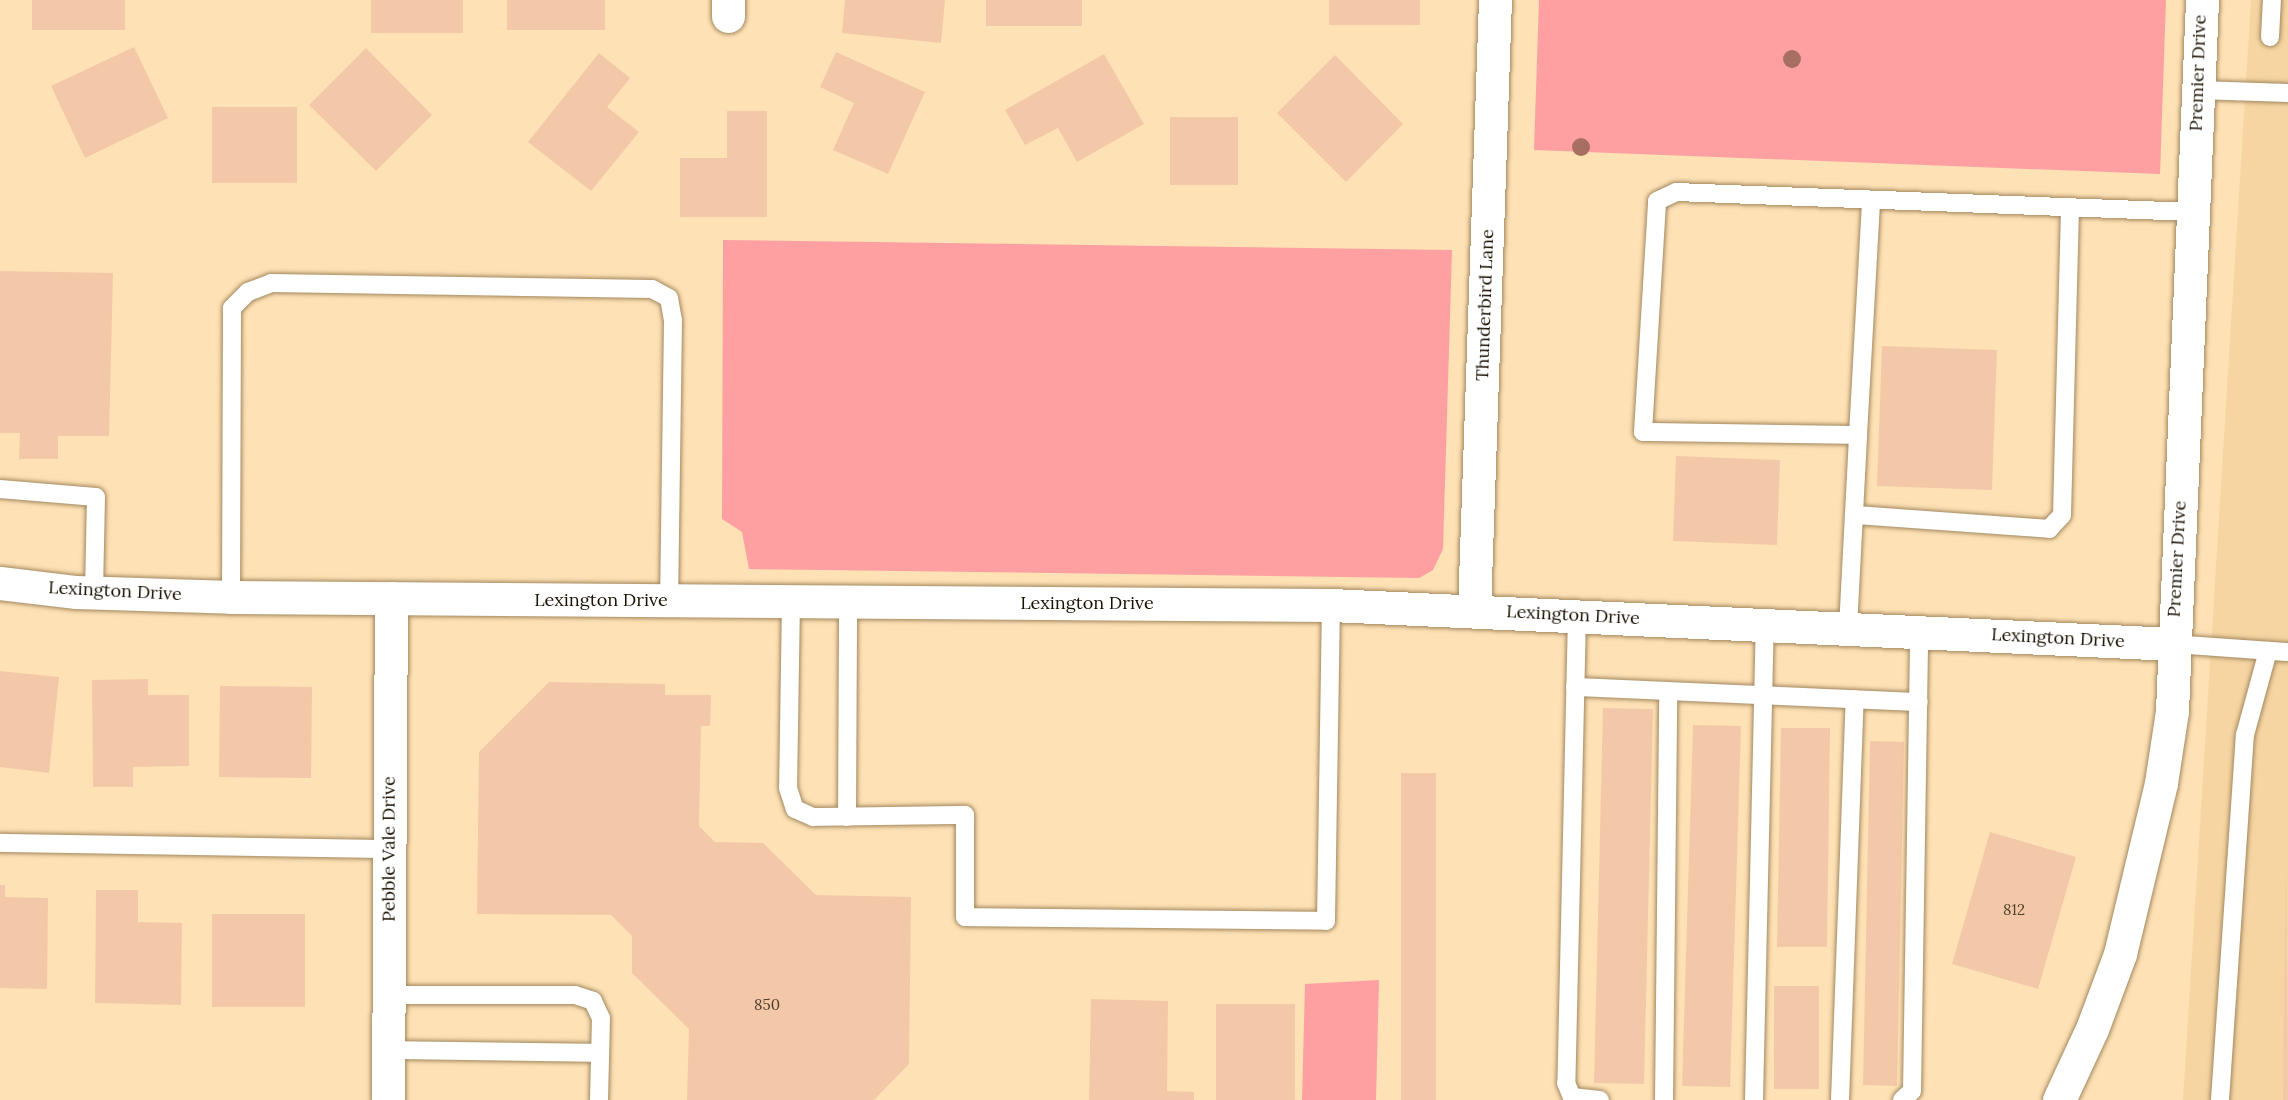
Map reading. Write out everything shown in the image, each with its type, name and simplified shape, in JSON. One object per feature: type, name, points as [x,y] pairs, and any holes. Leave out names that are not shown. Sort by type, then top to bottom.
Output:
[{"type":"street","name":"Thunderbird Lane","points":[[1474,609],[1495,0]]},
{"type":"street","name":"Premier Drive","points":[[2059,1100],[2092,1029],[2120,954],[2145,858],[2172,711],[2173,644],[2202,0]]},
{"type":"street","name":"Lexington Drive","points":[[0,583],[94,592],[231,597],[1331,605],[1474,609],[2173,644]]},
{"type":"street","name":"Pebble Vale Drive","points":[[388,1100],[391,598]]},
{"type":"lane","points":[[2270,37],[2272,0]]},
{"type":"lane","points":[[2198,90],[2288,93]]},
{"type":"lane","points":[[1858,435],[1643,432],[1656,201],[1676,192],[2192,212]]},
{"type":"lane","points":[[1848,628],[1856,515],[1858,435],[1871,200]]},
{"type":"lane","points":[[1856,515],[2049,529],[2062,515],[2070,207]]},
{"type":"lane","points":[[231,597],[232,308],[248,292],[271,284],[652,289],[669,298],[674,320],[669,600]]},
{"type":"lane","points":[[0,489],[96,497],[94,592]]},
{"type":"lane","points":[[791,601],[788,788],[795,808],[813,817],[965,815],[965,917],[1326,921],[1331,605]]},
{"type":"lane","points":[[847,817],[848,601]]},
{"type":"lane","points":[[1577,615],[1566,1083],[1572,1097],[1600,1100]]},
{"type":"lane","points":[[1754,1100],[1765,624]]},
{"type":"lane","points":[[1902,1100],[1912,1091],[1919,632]]},
{"type":"lane","points":[[2173,644],[2288,652]]},
{"type":"lane","points":[[2220,1100],[2245,735],[2268,651]]},
{"type":"lane","points":[[1575,687],[1919,702]]},
{"type":"lane","points":[[1664,1100],[1668,691]]},
{"type":"lane","points":[[1839,1100],[1854,699]]},
{"type":"lane","points":[[0,843],[389,849]]},
{"type":"lane","points":[[388,995],[576,995],[593,1001],[601,1018],[599,1100]]},
{"type":"lane","points":[[388,1050],[600,1053]]},
{"type":"shaded area","points":[[1539,0],[2166,0],[2160,174],[1534,150]]},
{"type":"shaded area","points":[[2251,0],[2288,0],[2288,1100],[2183,1100]]},
{"type":"shaded area","points":[[723,240],[1452,250],[1443,549],[1433,570],[1419,578],[749,569],[742,532],[722,519]]},
{"type":"shaded area","points":[[1379,980],[1376,1100],[1302,1100],[1305,984]]},
{"type":"building","points":[[32,0],[125,0],[125,30],[32,30]]},
{"type":"building","points":[[371,0],[463,0],[463,33],[371,33]]},
{"type":"building","points":[[507,0],[605,0],[605,30],[507,30]]},
{"type":"building","points":[[845,0],[945,0],[941,43],[842,33]]},
{"type":"building","points":[[986,0],[1082,0],[1082,26],[986,26]]},
{"type":"building","points":[[1329,0],[1420,0],[1420,25],[1329,25]]},
{"type":"building","points":[[134,47],[168,118],[85,158],[51,86]]},
{"type":"building","points":[[366,48],[432,115],[376,171],[309,105]]},
{"type":"building","points":[[836,52],[925,92],[888,174],[833,150],[854,103],[820,87]]},
{"type":"building","points":[[599,53],[630,78],[607,107],[639,132],[591,191],[528,142]]},
{"type":"building","points":[[1104,54],[1144,124],[1077,162],[1058,128],[1025,145],[1005,110]]},
{"type":"building","points":[[1335,55],[1403,124],[1346,182],[1277,113]]},
{"type":"building","points":[[212,107],[297,107],[297,183],[212,183]]},
{"type":"building","points":[[727,111],[767,111],[767,217],[680,217],[680,158],[727,158]]},
{"type":"building","points":[[1170,117],[1238,117],[1238,185],[1170,185]]},
{"type":"building","points":[[0,271],[113,273],[109,436],[58,436],[58,459],[19,459],[20,433],[0,433]]},
{"type":"building","points":[[1882,346],[1997,350],[1992,490],[1877,486]]},
{"type":"building","points":[[1676,456],[1780,460],[1777,545],[1673,541]]},
{"type":"building","points":[[0,671],[59,677],[49,773],[0,767]]},
{"type":"building","points":[[148,679],[148,695],[189,695],[189,766],[133,767],[133,787],[93,787],[92,680]]},
{"type":"building","points":[[549,682],[665,684],[665,695],[711,695],[710,726],[701,726],[699,826],[715,842],[763,843],[816,895],[911,897],[909,1064],[874,1100],[687,1100],[689,1029],[632,973],[632,936],[611,915],[477,914],[479,752]]},
{"type":"building","points":[[220,686],[312,687],[311,778],[219,777]]},
{"type":"building","points":[[1603,708],[1653,709],[1644,1084],[1594,1083]]},
{"type":"building","points":[[1693,725],[1741,726],[1730,1087],[1682,1086]]},
{"type":"building","points":[[1781,728],[1830,728],[1827,947],[1777,947]]},
{"type":"building","points":[[1870,741],[1904,742],[1897,1086],[1863,1085]]},
{"type":"building","points":[[1401,773],[1436,773],[1436,1100],[1401,1100]]},
{"type":"building","points":[[1990,832],[2076,857],[2038,989],[1952,964]]},
{"type":"building","points":[[2286,850],[2288,1100],[2283,1100]]},
{"type":"building","points":[[0,885],[5,885],[5,897],[48,898],[47,989],[0,988]]},
{"type":"building","points":[[96,890],[138,890],[138,922],[182,923],[181,1005],[95,1003]]},
{"type":"building","points":[[212,914],[305,914],[305,1007],[212,1007]]},
{"type":"building","points":[[1774,986],[1819,986],[1819,1089],[1774,1089]]},
{"type":"building","points":[[1091,999],[1168,1001],[1167,1091],[1194,1092],[1194,1100],[1089,1100]]},
{"type":"building","points":[[1216,1004],[1295,1004],[1295,1100],[1216,1100]]}]
